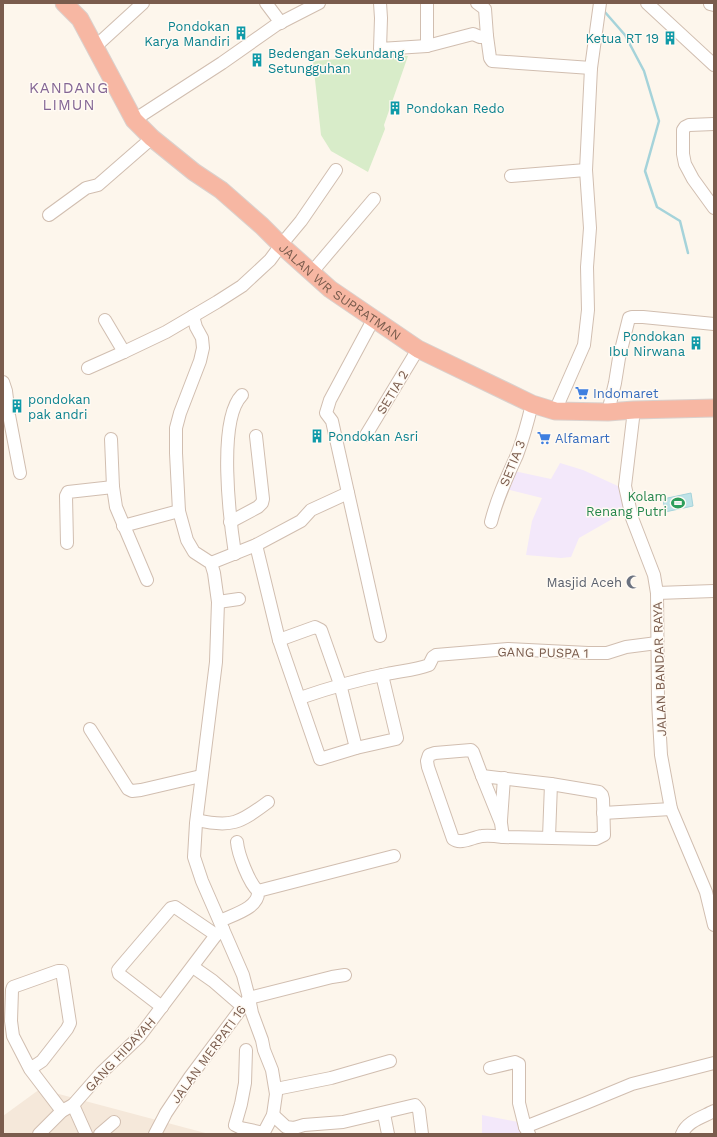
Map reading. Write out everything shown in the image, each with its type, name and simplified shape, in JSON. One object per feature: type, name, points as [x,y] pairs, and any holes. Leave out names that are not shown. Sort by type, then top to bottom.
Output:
[{"type":"highway","name":"JALAN WR SUPRATMAN","points":[[71,5],[96,46],[105,67],[134,120],[152,138],[194,172],[220,190],[262,226],[330,289],[418,349],[532,404],[555,411],[608,412],[714,408]]},
{"type":"street","points":[[96,46],[143,3]]},
{"type":"street","points":[[266,3],[281,23]]},
{"type":"street","points":[[134,120],[222,63],[276,25],[318,3]]},
{"type":"street","points":[[380,3],[380,49],[427,46],[473,34],[480,37],[487,36]]},
{"type":"street","points":[[427,3],[427,46]]},
{"type":"street","points":[[477,3],[485,9],[487,36],[490,58],[492,61],[591,68]]},
{"type":"street","points":[[555,411],[584,345],[588,310],[587,266],[590,228],[586,170],[591,68],[600,3]]},
{"type":"street","points":[[647,3],[714,65]]},
{"type":"street","points":[[714,124],[689,125],[683,130],[683,154],[688,172],[714,208]]},
{"type":"street","points":[[49,215],[86,188],[98,185],[152,138]]},
{"type":"street","points":[[88,368],[166,332],[242,286],[270,260],[301,221],[336,170]]},
{"type":"street","points":[[511,176],[586,170]]},
{"type":"street","points":[[312,272],[374,199]]},
{"type":"street","points":[[193,316],[196,327],[202,338],[203,348],[200,361],[180,413],[176,428],[179,511],[187,540],[194,552],[211,563],[218,602],[216,662],[196,820],[194,858],[220,929],[243,975],[246,1002],[252,1013],[272,1070],[276,1089],[273,1115],[263,1133],[241,1128],[235,1125],[245,1083],[246,1050]]},
{"type":"street","points":[[608,412],[629,318],[643,317],[714,324]]},
{"type":"street","points":[[374,318],[330,400],[326,413],[332,421],[360,539],[380,636]]},
{"type":"street","points":[[105,320],[124,352]]},
{"type":"street","name":"SETIA 2","points":[[366,435],[418,349]]},
{"type":"street","points":[[3,382],[20,473]]},
{"type":"street","points":[[235,554],[230,522],[226,460],[230,423],[237,401],[242,395]]},
{"type":"street","name":"SETIA 3","points":[[491,522],[495,505],[517,454],[529,419],[532,404]]},
{"type":"street","name":"JALAN BANDAR RAYA","points":[[634,410],[624,486],[632,518],[654,575],[656,593],[658,700],[661,755],[671,809],[706,892],[713,921]]},
{"type":"street","points":[[230,522],[262,504],[263,499],[256,436]]},
{"type":"street","points":[[111,439],[113,487],[116,507],[147,580]]},
{"type":"street","points":[[67,543],[66,496],[68,492],[113,487]]},
{"type":"street","points":[[211,563],[256,545],[301,522],[311,510],[348,493]]},
{"type":"street","points":[[123,526],[179,511]]},
{"type":"street","points":[[256,545],[278,640],[300,698],[320,759],[356,748],[392,741],[397,738],[385,674],[340,684],[300,698]]},
{"type":"street","points":[[656,593],[714,591]]},
{"type":"street","points":[[218,602],[239,599]]},
{"type":"street","points":[[278,640],[315,627],[321,630],[340,684],[356,748]]},
{"type":"street","name":"GANG PUSPA 1","points":[[385,674],[429,665],[433,657],[436,655],[508,649],[588,654],[607,653],[626,646],[657,644]]},
{"type":"street","points":[[90,729],[128,789],[132,791],[201,776]]},
{"type":"street","points":[[482,776],[551,784],[599,792],[604,799],[604,835],[600,837],[480,836],[460,842],[453,839],[428,768],[427,761],[429,756],[435,753],[471,750],[501,823]]},
{"type":"street","points":[[503,837],[501,823],[504,778]]},
{"type":"street","points":[[549,837],[551,784]]},
{"type":"street","points":[[196,820],[219,825],[234,823],[252,814],[268,802]]},
{"type":"street","points":[[604,813],[671,809]]},
{"type":"street","points":[[237,842],[252,886],[258,891]]},
{"type":"street","points":[[258,891],[394,856]]},
{"type":"street","points":[[220,929],[248,909],[257,899],[258,891]]},
{"type":"street","points":[[162,1007],[119,974],[118,970],[171,908],[175,907],[220,929]]},
{"type":"street","name":"GANG HIDAYAH","points":[[39,1134],[62,1111],[73,1105],[102,1072],[139,1037],[220,929]]},
{"type":"street","points":[[193,967],[246,1002]]},
{"type":"street","points":[[30,1069],[42,1061],[70,1023],[62,971],[16,985],[12,988],[10,1021],[13,1036],[30,1069],[62,1111]]},
{"type":"street","name":"JALAN MERPATI 16","points":[[155,1134],[166,1113],[186,1083],[246,1002],[332,977],[345,975]]},
{"type":"street","points":[[276,1089],[331,1078],[390,1061]]},
{"type":"street","points":[[490,1068],[515,1062],[519,1064],[519,1103],[527,1130],[632,1084],[714,1063]]},
{"type":"street","points":[[73,1105],[86,1134]]},
{"type":"street","points":[[273,1115],[286,1127],[294,1128],[304,1125],[344,1128],[415,1105],[419,1110],[422,1134]]},
{"type":"street","points":[[682,1134],[690,1123],[714,1111]]},
{"type":"street","points":[[384,1114],[388,1134]]},
{"type":"street","points":[[100,1134],[114,1122]]},
{"type":"shaded area","points":[[560,463],[583,470],[620,487],[631,511],[614,518],[579,538],[571,557],[561,558],[526,555],[532,521],[542,498],[506,489],[514,471],[551,479]]},
{"type":"shaded area","points":[[40,1089],[209,1134],[3,1134],[3,1116]]},
{"type":"shaded area","points":[[482,1115],[518,1122],[524,1134],[482,1134]]},
{"type":"green space","points":[[389,55],[408,56],[384,125],[385,129],[368,172],[331,151],[321,135],[313,61]]},
{"type":"water","name":"Kolam Renang Putri","points":[[691,493],[693,506],[665,512],[663,499]]},
{"type":"waterway","points":[[604,11],[625,35],[644,71],[659,121],[645,171],[657,207],[680,221],[688,253]]},
{"type":"place","name":"Pondokan Karya Mandiri","points":[[241,33]]},
{"type":"place","name":"Ketua RT 19","points":[[670,38]]},
{"type":"place","name":"Bedengan Sekundang Setungguhan","points":[[257,60]]},
{"type":"place","name":"Pondokan Redo","points":[[395,108]]},
{"type":"place","name":"Pondokan Ibu Nirwana","points":[[696,343]]},
{"type":"place","name":"Indomaret","points":[[582,393]]},
{"type":"place","name":"pondokan pak andri","points":[[17,406]]},
{"type":"place","name":"Pondokan Asri","points":[[317,436]]},
{"type":"place","name":"Alfamart","points":[[544,438]]},
{"type":"place","name":"Kolam Renang Putri","points":[[678,503]]},
{"type":"place","name":"Masjid Aceh","points":[[633,582]]},
{"type":"district","name":"KANDANG LIMUN","points":[[69,96]]}]
